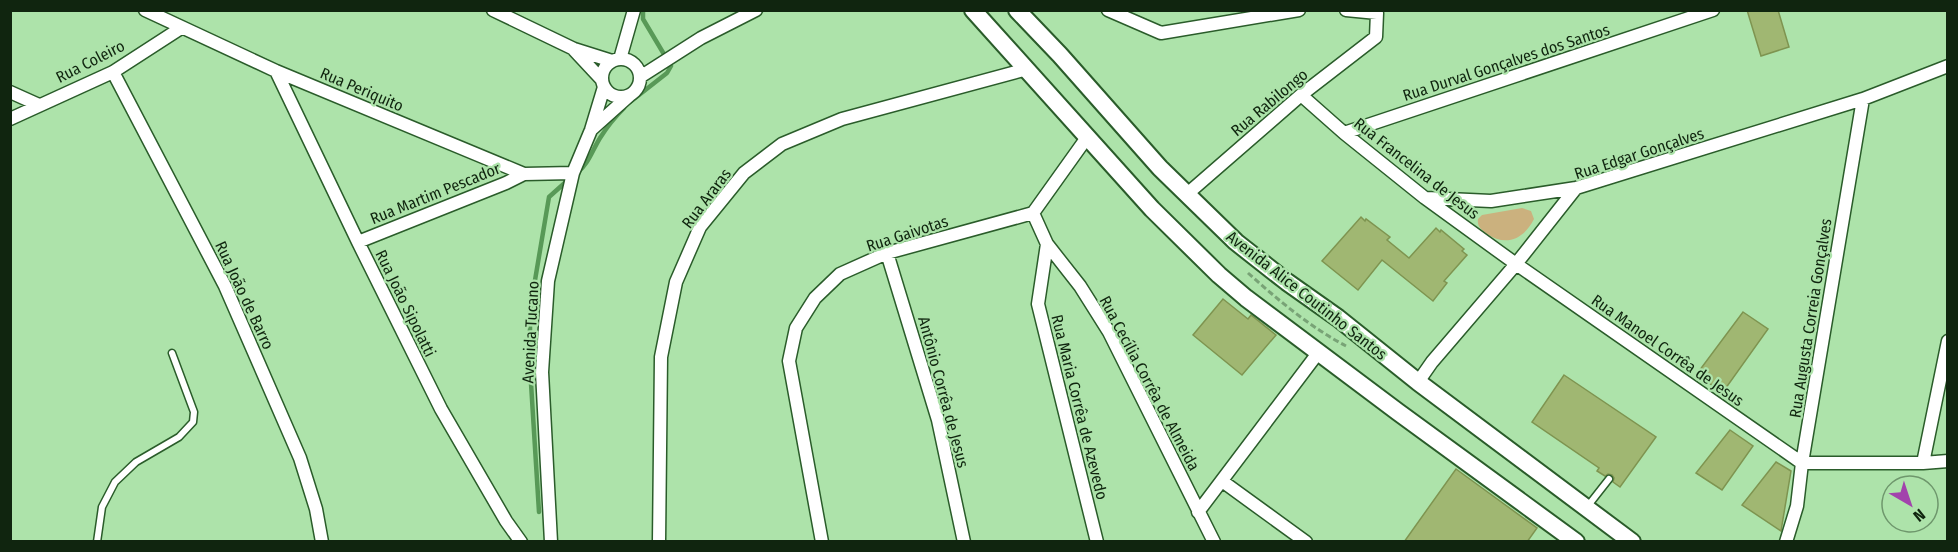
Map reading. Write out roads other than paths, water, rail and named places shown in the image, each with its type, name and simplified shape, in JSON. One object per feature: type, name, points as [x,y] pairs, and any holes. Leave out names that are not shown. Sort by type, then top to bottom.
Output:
[{"type":"main road","points":[[973,10],[1152,209],[1268,322],[1318,353],[1576,542]]},
{"type":"main road","name":"Avenida Alice Coutinho Santos","points":[[1017,10],[1060,55],[1131,137],[1186,195],[1236,242],[1632,542]]},
{"type":"street","name":"Rua Periquito","points":[[145,10],[276,71],[524,174],[573,173]]},
{"type":"street","points":[[493,10],[574,49],[634,63],[640,77],[636,91],[623,98],[609,93],[574,49]]},
{"type":"street","points":[[603,83],[603,72],[606,66],[616,60],[634,10]]},
{"type":"street","points":[[640,77],[701,38],[756,10]]},
{"type":"street","points":[[1108,10],[1161,33],[1299,10]]},
{"type":"street","points":[[1346,10],[1377,11]]},
{"type":"street","name":"Rua Durval Gonçalves dos Santos","points":[[1344,133],[1713,10]]},
{"type":"street","name":"Rua Rabilongo","points":[[1186,195],[1301,95],[1376,37],[1377,11]]},
{"type":"street","name":"Rua Coleiro","points":[[10,119],[113,72],[181,28]]},
{"type":"street","name":"Rua Edgar Gonçalves","points":[[1418,382],[1576,188],[1863,99],[1947,66]]},
{"type":"street","name":"Rua Araras","points":[[659,542],[661,357],[675,282],[700,228],[744,173],[782,144],[842,119],[1027,69]]},
{"type":"street","name":"Rua João Sipolatti","points":[[276,71],[441,409],[506,521],[522,542]]},
{"type":"street","name":"Rua João de Barro","points":[[113,72],[225,286],[300,458],[316,509],[322,542]]},
{"type":"street","name":"Avenida Tucano","points":[[551,542],[543,360],[548,281],[573,173],[591,130],[603,83]]},
{"type":"street","points":[[10,92],[39,105]]},
{"type":"street","name":"Avenida Tucano","points":[[591,130],[630,95]]},
{"type":"street","name":"Rua Francelina de Jesus","points":[[1301,95],[1425,198],[1516,264]]},
{"type":"street","name":"Rua Augusta Correia Gonçalves","points":[[1786,542],[1797,506],[1802,463],[1863,99]]},
{"type":"street","points":[[1033,213],[1088,136]]},
{"type":"street","name":"Rua Martim Pescador","points":[[358,242],[524,174]]},
{"type":"street","points":[[1425,198],[1491,201],[1576,188]]},
{"type":"street","name":"Rua Cecília Corrêa de Almeida","points":[[1033,213],[1047,244],[1080,286],[1109,332],[1214,542]]},
{"type":"street","name":"Rua Gaivotas","points":[[822,542],[789,361],[796,328],[815,298],[840,274],[887,253],[1033,213]]},
{"type":"street","name":"Rua Maria Corrêa de Azevedo","points":[[1047,244],[1038,304],[1097,542]]},
{"type":"street","name":"Antônio Corrêa de Jesus","points":[[887,253],[938,420],[964,542]]},
{"type":"street","name":"Rua Manoel Corrêa de Jesus","points":[[1516,264],[1802,463]]},
{"type":"street","points":[[1923,463],[1947,341]]},
{"type":"street","points":[[1198,512],[1318,353]]},
{"type":"street","points":[[1802,463],[1947,461]]},
{"type":"street","points":[[1222,481],[1306,542]]},
{"type":"lane","points":[[97,542],[102,507],[115,482],[136,462],[158,447],[179,437],[193,422],[194,412],[172,353]]},
{"type":"lane","points":[[1587,508],[1609,479]]},
{"type":"waterway","points":[[630,102],[667,73],[671,66],[643,19],[643,10]]},
{"type":"waterway","points":[[577,173],[587,161],[605,130],[624,108]]},
{"type":"waterway","points":[[539,512],[530,367],[530,310],[549,197],[568,180]]}]
